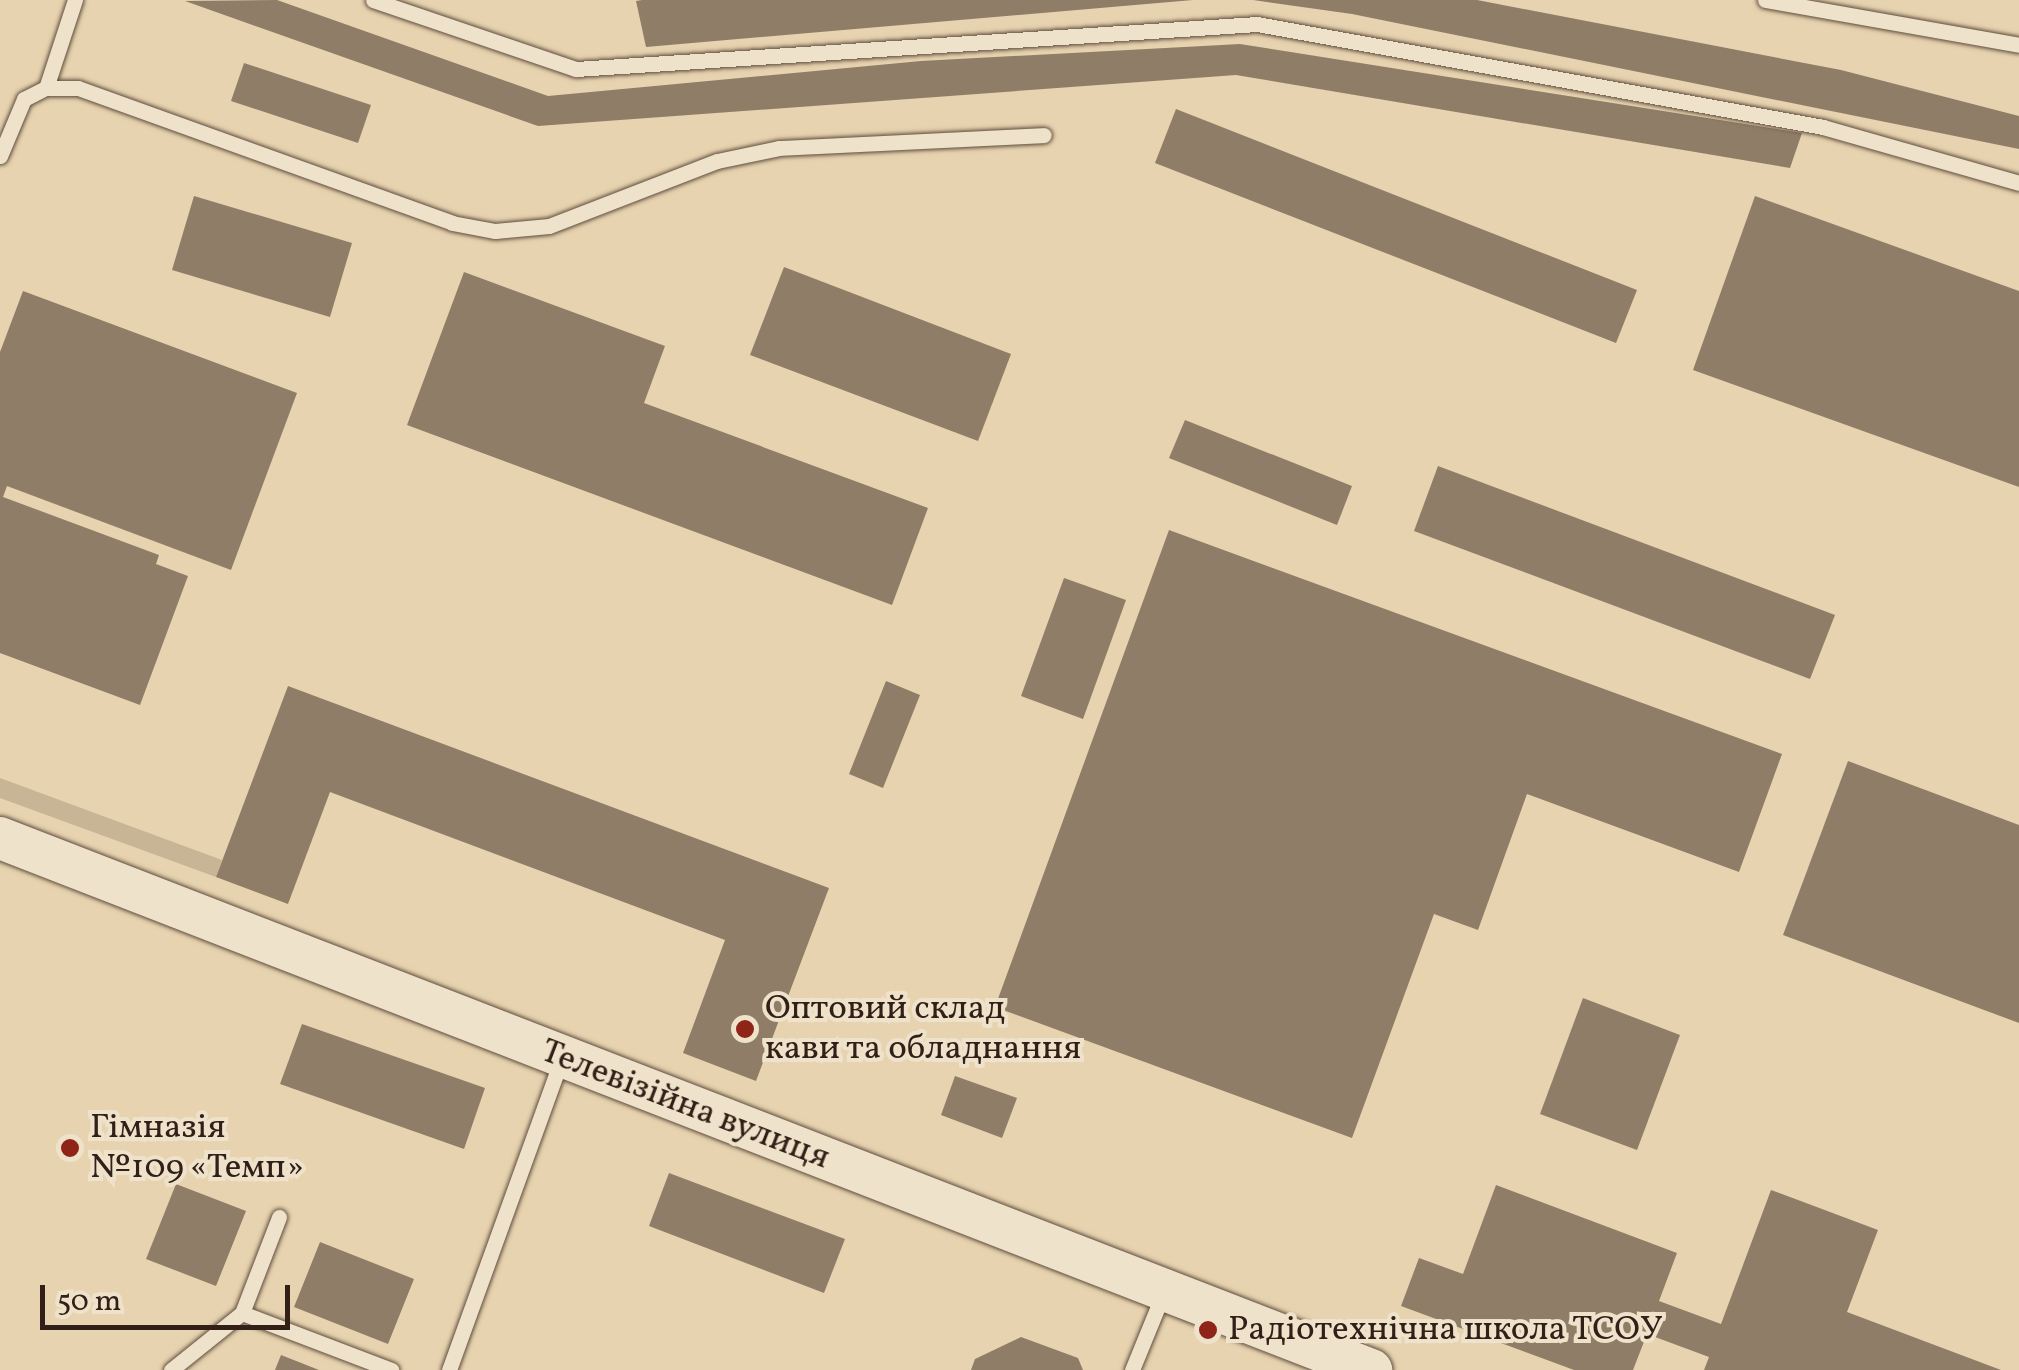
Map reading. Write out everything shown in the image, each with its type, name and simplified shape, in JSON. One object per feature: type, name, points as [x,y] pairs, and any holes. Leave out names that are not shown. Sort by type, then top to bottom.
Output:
[{"type":"street","name":"Телевізійна вулиця","points":[[0,838],[1370,1370]]},
{"type":"lane","points":[[46,88],[74,0]]},
{"type":"lane","points":[[373,0],[576,69],[1257,24],[1823,127],[2019,183]]},
{"type":"lane","points":[[1765,0],[2019,44]]},
{"type":"lane","points":[[0,156],[24,98],[46,88],[131,102],[452,223],[494,231],[549,226],[717,161],[779,148],[1044,135]]},
{"type":"lane","points":[[449,1370],[562,1058]]},
{"type":"lane","points":[[171,1370],[242,1312],[279,1217]]},
{"type":"lane","points":[[1132,1370],[1164,1290]]},
{"type":"lane","points":[[242,1312],[391,1370]]},
{"type":"shaded area","points":[[0,778],[222,860],[216,877],[0,798]]},
{"type":"building","points":[[277,0],[548,96],[921,61],[1240,44],[1802,133],[1790,168],[1236,75],[538,126],[185,1]]},
{"type":"building","points":[[642,0],[1193,0],[646,47],[636,1]]},
{"type":"building","points":[[1253,0],[1477,0],[1841,70],[2019,116],[2019,149],[1352,14]]},
{"type":"building","points":[[244,63],[371,105],[358,143],[231,101]]},
{"type":"building","points":[[1176,109],[1637,290],[1616,343],[1155,163]]},
{"type":"building","points":[[194,196],[352,243],[330,317],[172,270]]},
{"type":"building","points":[[1755,196],[2019,291],[2019,487],[1693,370]]},
{"type":"building","points":[[784,267],[1011,354],[978,441],[750,355]]},
{"type":"building","points":[[464,272],[665,346],[644,403],[928,508],[892,605],[407,425]]},
{"type":"building","points":[[23,291],[297,393],[231,570],[7,486],[3,497],[159,555],[156,564],[188,576],[140,705],[0,653],[0,352]]},
{"type":"building","points":[[1185,420],[1352,486],[1337,525],[1169,458]]},
{"type":"building","points":[[1438,466],[1835,615],[1810,679],[1414,531]]},
{"type":"building","points":[[1169,530],[1782,754],[1739,872],[1527,794],[1478,930],[1434,914],[1352,1138],[995,1007]]},
{"type":"building","points":[[1064,578],[1126,600],[1083,719],[1021,696]]},
{"type":"building","points":[[886,681],[920,695],[883,788],[849,774]]},
{"type":"building","points":[[288,686],[829,888],[756,1081],[683,1053],[725,940],[330,792],[288,904],[216,877]]},
{"type":"building","points":[[1848,761],[2019,825],[2019,1023],[1783,935]]},
{"type":"building","points":[[1583,998],[1680,1035],[1637,1150],[1540,1114]]},
{"type":"building","points":[[302,1024],[485,1088],[464,1149],[280,1084]]},
{"type":"building","points":[[955,1076],[1017,1098],[1002,1138],[941,1115]]},
{"type":"building","points":[[669,1173],[845,1239],[824,1293],[649,1226]]},
{"type":"building","points":[[176,1184],[246,1211],[216,1286],[146,1259]]},
{"type":"building","points":[[1496,1185],[1677,1253],[1659,1301],[1721,1324],[1771,1190],[1878,1230],[1847,1312],[2001,1370],[1704,1370],[1709,1357],[1647,1334],[1633,1370],[1574,1370],[1401,1306],[1419,1258],[1463,1274]]},
{"type":"building","points":[[320,1242],[414,1279],[388,1344],[294,1307]]},
{"type":"building","points":[[1021,1337],[1078,1358],[1083,1370],[971,1370],[975,1359]]},
{"type":"building","points":[[281,1355],[319,1370],[275,1370]]},
{"type":"place","name":"Оптовий склад кави та обладнання","points":[[745,1029]]},
{"type":"place","name":"Гімназія №109 «Темп»","points":[[70,1148]]},
{"type":"place","name":"Радіотехнічна школа ТСОУ","points":[[1208,1330]]}]
